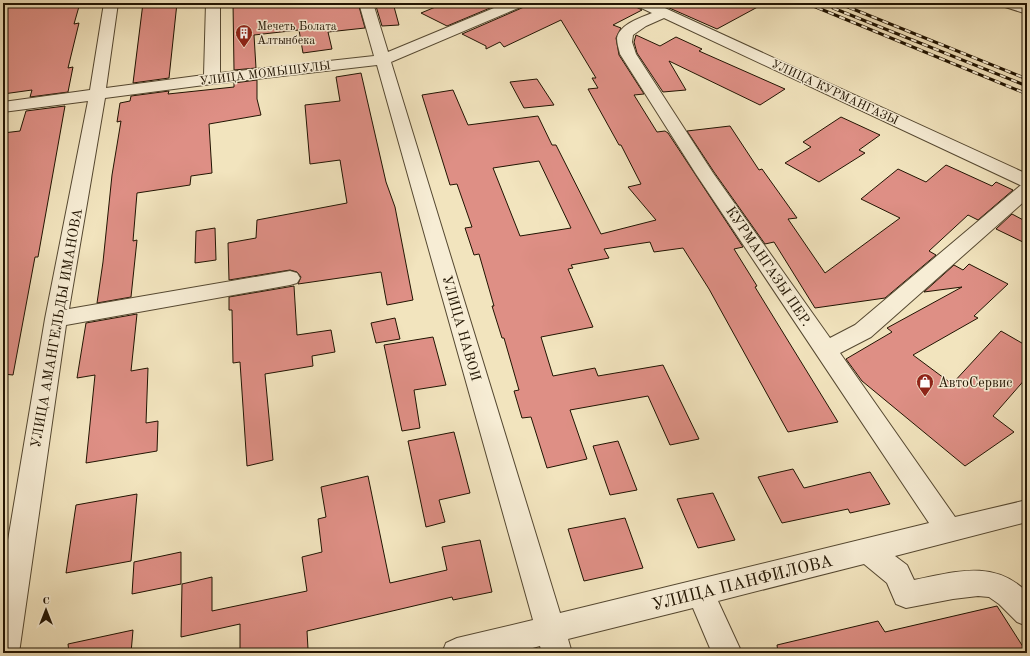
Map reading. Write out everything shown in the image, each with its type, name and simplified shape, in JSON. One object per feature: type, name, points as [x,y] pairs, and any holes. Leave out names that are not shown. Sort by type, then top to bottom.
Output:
[{"type":"street","name":"УЛИЦА АМАНГЕЛЬДЫ ИМАНОВА","points":[[4,653],[56,319],[97,95],[111,3]]},
{"type":"street","points":[[212,79],[213,3]]},
{"type":"street","name":"УЛИЦА НАВОИ","points":[[366,3],[554,642]]},
{"type":"street","name":"УЛИЦА МОМЫШУЛЫ","points":[[3,107],[212,79],[383,60],[518,3]]},
{"type":"street","name":"УЛИЦА КУРМАНГАЗЫ","points":[[642,3],[1027,181]]},
{"type":"street","points":[[1007,3],[1027,10]]},
{"type":"street","name":"КУРМАНГАЗЫ ПЕР.","points":[[664,13],[633,27],[627,32],[624,37],[628,54],[705,174],[949,530]]},
{"type":"street","points":[[826,350],[863,331],[1027,189]]},
{"type":"street","points":[[56,319],[290,278]]},
{"type":"street","name":"УЛИЦА ПАНФИЛОВА","points":[[457,653],[554,642],[700,592],[1027,511]]},
{"type":"street","points":[[867,550],[897,574],[906,595],[975,583],[987,583],[997,586],[1011,595],[1027,612]]},
{"type":"street","points":[[700,592],[727,653]]},
{"type":"building","points":[[3,3],[42,3],[42,6],[80,3],[74,24],[79,23],[68,68],[73,67],[68,92],[30,97],[32,90],[3,94]]},
{"type":"building","points":[[143,3],[177,3],[169,78],[133,83]]},
{"type":"building","points":[[233,3],[358,3],[365,28],[328,32],[332,49],[303,53],[299,30],[254,35],[256,68],[234,70]]},
{"type":"building","points":[[375,3],[393,3],[399,25],[382,26]]},
{"type":"building","points":[[445,3],[502,3],[447,26],[421,13]]},
{"type":"building","points":[[526,3],[634,3],[636,7],[642,10],[613,25],[621,28],[616,38],[619,55],[644,94],[634,95],[657,132],[665,131],[668,133],[743,247],[734,249],[757,286],[755,287],[838,422],[788,432],[709,289],[683,248],[654,252],[650,242],[604,249],[609,258],[571,265],[573,268],[568,269],[593,327],[541,337],[553,376],[595,368],[598,376],[663,365],[699,439],[670,445],[648,396],[570,410],[587,459],[547,468],[531,417],[522,418],[514,391],[519,390],[504,338],[502,338],[492,306],[494,306],[479,254],[474,255],[465,228],[472,227],[457,184],[450,185],[422,95],[453,90],[468,125],[538,116],[552,145],[556,145],[601,234],[656,220],[628,187],[641,184],[621,145],[619,145],[588,89],[598,88],[592,78],[596,78],[561,20],[504,47],[500,42],[486,49],[486,46],[462,34],[524,7]],"holes":[[[539,161],[571,228],[520,236],[493,168]]]},
{"type":"building","points":[[658,3],[765,3],[717,29]]},
{"type":"building","points":[[636,35],[660,46],[676,37],[702,49],[699,51],[785,89],[760,105],[669,61],[686,90],[663,92],[637,53],[634,42]]},
{"type":"building","points":[[361,73],[386,182],[395,207],[413,300],[387,305],[381,272],[298,284],[301,277],[297,272],[290,270],[229,280],[228,243],[256,238],[257,220],[347,203],[340,160],[310,164],[305,105],[340,101],[336,77]]},
{"type":"building","points":[[537,79],[554,105],[524,108],[510,82]]},
{"type":"building","points":[[257,80],[257,99],[261,115],[209,124],[212,173],[191,176],[190,185],[137,193],[133,241],[137,240],[131,297],[97,303],[112,175],[121,121],[117,122],[120,103],[130,101],[131,96],[169,91],[168,94],[234,87],[234,83]]},
{"type":"building","points":[[65,106],[38,257],[35,257],[13,375],[3,374],[3,133],[20,131],[26,111]]},
{"type":"building","points":[[841,117],[880,135],[859,150],[865,153],[819,182],[785,163],[811,147],[803,142]]},
{"type":"building","points":[[730,126],[759,170],[762,169],[797,218],[788,219],[825,273],[900,218],[861,199],[898,169],[926,182],[946,165],[992,186],[996,182],[1013,190],[978,220],[968,215],[929,251],[936,255],[885,298],[815,308],[774,242],[765,244],[687,131]]},
{"type":"building","points":[[1012,214],[1027,222],[1027,244],[996,229]]},
{"type":"building","points":[[215,228],[216,260],[195,263],[196,231]]},
{"type":"building","points":[[969,264],[1008,284],[974,316],[978,318],[913,355],[952,384],[1001,331],[1027,346],[1027,377],[993,416],[1014,432],[965,466],[862,381],[846,359],[892,332],[887,328],[962,287],[924,292],[954,265],[963,270]]},
{"type":"building","points":[[294,286],[297,335],[331,330],[335,352],[312,356],[313,366],[265,374],[273,460],[247,466],[240,362],[233,363],[232,310],[229,310],[229,297]]},
{"type":"building","points":[[137,314],[131,371],[148,368],[146,423],[158,421],[157,451],[86,463],[95,375],[77,378],[86,323]]},
{"type":"building","points":[[395,318],[400,339],[376,343],[371,323]]},
{"type":"building","points":[[433,337],[446,385],[414,390],[420,428],[402,431],[384,345]]},
{"type":"building","points":[[454,432],[470,493],[439,500],[445,522],[426,527],[408,441]]},
{"type":"building","points":[[618,441],[637,490],[610,495],[593,446]]},
{"type":"building","points":[[793,469],[804,488],[870,472],[890,504],[850,513],[848,509],[782,523],[758,477]]},
{"type":"building","points":[[368,476],[390,583],[447,570],[442,547],[480,540],[492,592],[453,600],[452,597],[307,631],[308,649],[291,653],[240,653],[240,624],[181,637],[182,584],[212,577],[212,611],[307,591],[302,557],[322,552],[318,519],[326,517],[321,487]]},
{"type":"building","points":[[713,493],[735,540],[698,548],[677,499]]},
{"type":"building","points":[[137,494],[131,561],[66,573],[76,505]]},
{"type":"building","points":[[625,518],[643,568],[584,581],[568,529]]},
{"type":"building","points":[[181,552],[181,584],[132,594],[134,562]]},
{"type":"building","points":[[997,606],[1027,653],[778,653],[777,645],[878,621],[885,632]]},
{"type":"building","points":[[133,630],[131,653],[69,653],[68,644]]},
{"type":"railway","points":[[806,3],[1027,94]]},
{"type":"railway","points":[[838,3],[1027,79]]},
{"type":"railway","points":[[833,8],[1027,86]]},
{"type":"place","name":"Мечеть Болата Алтынбека","points":[[244,48]]},
{"type":"place","name":"АвтоСервис","points":[[925,397]]}]
